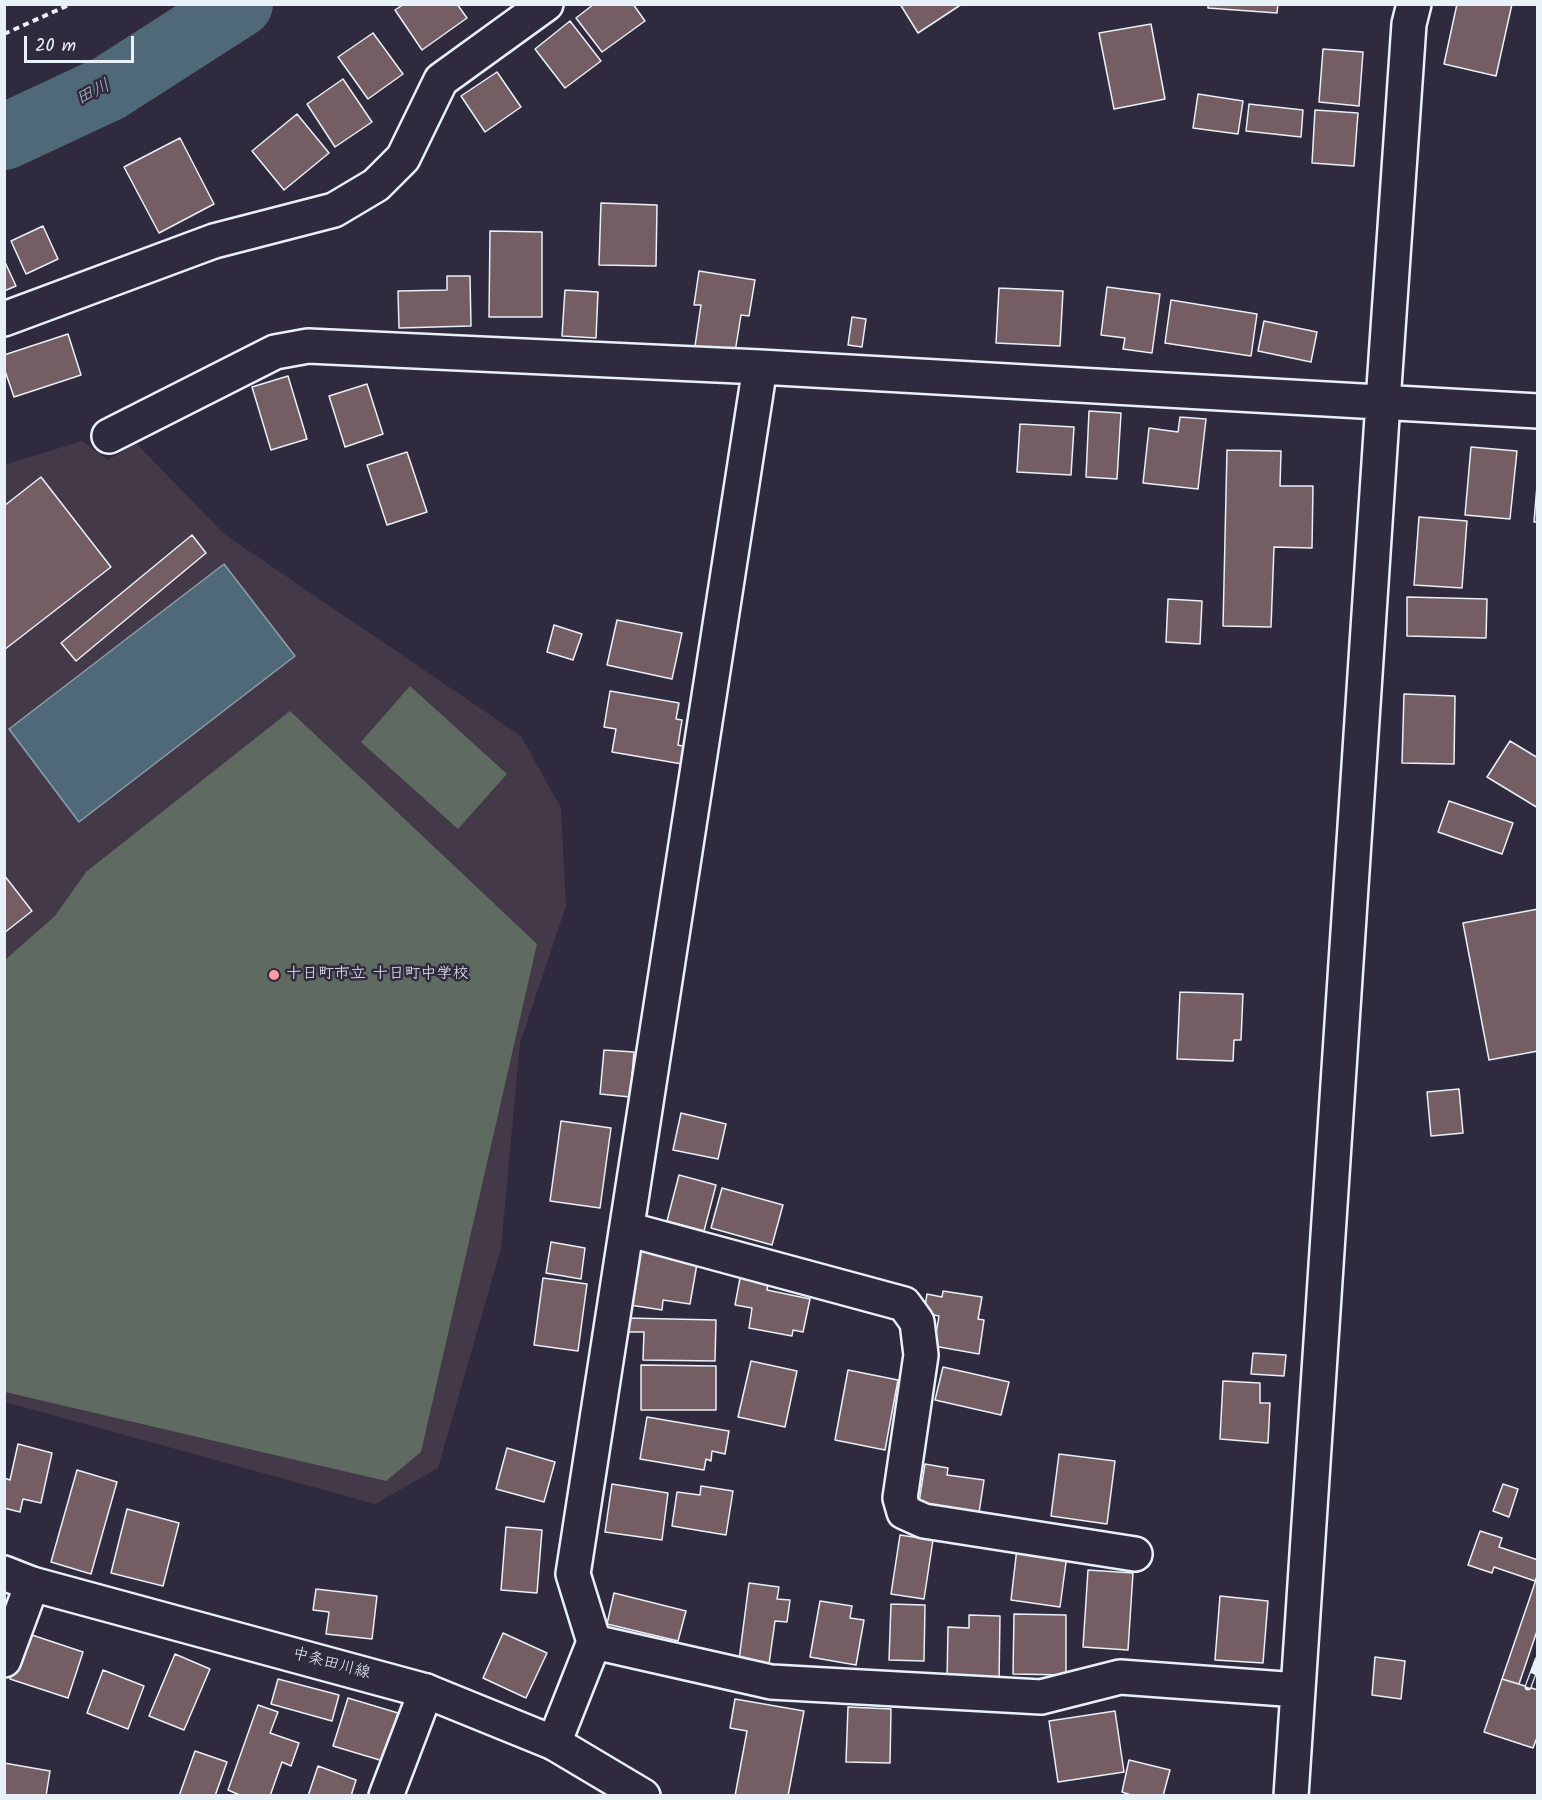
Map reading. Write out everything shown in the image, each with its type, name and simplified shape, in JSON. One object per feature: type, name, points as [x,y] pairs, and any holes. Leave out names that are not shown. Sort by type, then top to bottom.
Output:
[{"type":"street","points":[[4,319],[214,241],[334,210],[376,185],[403,158],[441,80],[546,4]]},
{"type":"street","points":[[1291,1796],[1383,402],[1409,24],[1414,4]]},
{"type":"street","points":[[109,436],[274,352],[308,346],[760,367],[1538,411]]},
{"type":"street","points":[[554,1743],[594,1642],[573,1574],[760,367]]},
{"type":"street","points":[[627,1229],[904,1304],[917,1322],[921,1355],[900,1498],[904,1512],[924,1521],[1135,1554]]},
{"type":"street","points":[[4,1660],[18,1579]]},
{"type":"street","name":"中条田川線","points":[[18,1579],[426,1691],[554,1743],[643,1796]]},
{"type":"street","points":[[594,1642],[771,1682],[1041,1697],[1120,1677],[1298,1690]]},
{"type":"street","points":[[386,1796],[426,1691]]},
{"type":"path","points":[[4,34],[71,4]]},
{"type":"shaded area","name":"十日町市立 十日町中学校","points":[[82,441],[108,460],[136,443],[224,534],[521,736],[561,808],[566,906],[520,1043],[501,1248],[438,1468],[375,1504],[5,1402],[4,465]]},
{"type":"green space","points":[[410,686],[507,774],[458,829],[361,742]]},
{"type":"green space","name":"十日町市立 十日町中学校","points":[[290,711],[537,944],[421,1452],[386,1481],[5,1392],[5,960],[55,916],[86,872]]},
{"type":"water","points":[[224,564],[295,656],[79,822],[9,729]]},
{"type":"building","points":[[404,4],[457,4],[467,18],[422,50],[395,10]]},
{"type":"building","points":[[594,4],[633,4],[645,21],[602,52],[576,18]]},
{"type":"building","points":[[900,4],[962,4],[918,33]]},
{"type":"building","points":[[1208,4],[1278,4],[1277,13],[1208,8]]},
{"type":"building","points":[[1457,4],[1512,4],[1496,76],[1444,64]]},
{"type":"building","points":[[570,21],[601,61],[565,88],[535,49]]},
{"type":"building","points":[[1151,24],[1165,99],[1114,109],[1099,33]]},
{"type":"building","points":[[373,33],[403,74],[368,99],[338,57]]},
{"type":"building","points":[[1323,49],[1363,52],[1359,106],[1319,102]]},
{"type":"building","points":[[497,72],[521,107],[485,132],[461,96]]},
{"type":"building","points":[[343,79],[372,122],[335,147],[307,104]]},
{"type":"building","points":[[1198,94],[1243,101],[1238,134],[1193,128]]},
{"type":"building","points":[[1249,104],[1303,110],[1301,137],[1246,131]]},
{"type":"building","points":[[1315,110],[1358,113],[1354,166],[1312,163]]},
{"type":"building","points":[[297,114],[329,153],[284,190],[252,151]]},
{"type":"building","points":[[180,138],[214,204],[159,233],[124,167]]},
{"type":"building","points":[[601,203],[657,205],[656,266],[599,265]]},
{"type":"building","points":[[43,226],[58,259],[26,274],[11,241]]},
{"type":"building","points":[[490,231],[542,232],[542,317],[489,317]]},
{"type":"building","points":[[4,260],[16,286],[4,291]]},
{"type":"building","points":[[699,271],[755,280],[749,316],[741,315],[735,352],[695,346],[701,305],[694,305]]},
{"type":"building","points":[[447,276],[470,276],[471,326],[399,328],[398,291],[447,290]]},
{"type":"building","points":[[1107,287],[1160,294],[1152,353],[1123,349],[1125,338],[1101,335]]},
{"type":"building","points":[[999,288],[1063,291],[1060,346],[996,343]]},
{"type":"building","points":[[565,290],[598,292],[596,338],[562,336]]},
{"type":"building","points":[[1171,300],[1257,314],[1251,356],[1165,343]]},
{"type":"building","points":[[852,317],[866,319],[862,347],[848,345]]},
{"type":"building","points":[[1264,321],[1317,332],[1311,362],[1258,351]]},
{"type":"building","points":[[68,334],[81,375],[14,397],[4,368],[4,355]]},
{"type":"building","points":[[288,376],[307,439],[271,450],[252,387]]},
{"type":"building","points":[[367,384],[383,434],[345,447],[329,396]]},
{"type":"building","points":[[1089,411],[1121,413],[1117,479],[1086,477]]},
{"type":"building","points":[[1180,417],[1206,419],[1198,489],[1143,483],[1149,428],[1178,432]]},
{"type":"building","points":[[1020,424],[1074,427],[1071,475],[1017,472]]},
{"type":"building","points":[[1471,447],[1517,451],[1510,519],[1465,515]]},
{"type":"building","points":[[1227,450],[1281,451],[1280,486],[1313,486],[1312,548],[1274,547],[1271,627],[1223,626]]},
{"type":"building","points":[[407,452],[427,512],[387,525],[367,465]]},
{"type":"building","points":[[1538,473],[1538,522],[1534,522]]},
{"type":"building","points":[[41,477],[111,567],[4,650],[4,506]]},
{"type":"building","points":[[1419,517],[1467,521],[1462,588],[1414,585]]},
{"type":"building","points":[[192,535],[206,553],[76,661],[61,643]]},
{"type":"building","points":[[1407,597],[1487,599],[1486,638],[1407,636]]},
{"type":"building","points":[[1168,599],[1202,601],[1200,644],[1166,642]]},
{"type":"building","points":[[617,620],[682,633],[672,679],[607,665]]},
{"type":"building","points":[[554,625],[582,634],[573,660],[547,652]]},
{"type":"building","points":[[610,691],[679,703],[676,719],[682,720],[678,745],[691,748],[688,765],[612,752],[616,729],[604,727]]},
{"type":"building","points":[[1404,694],[1455,696],[1454,764],[1402,763]]},
{"type":"building","points":[[1510,741],[1538,758],[1538,808],[1487,777]]},
{"type":"building","points":[[1449,801],[1513,823],[1502,854],[1438,832]]},
{"type":"building","points":[[4,875],[32,911],[4,933]]},
{"type":"building","points":[[1538,909],[1538,1051],[1489,1060],[1463,923]]},
{"type":"building","points":[[1180,992],[1243,994],[1241,1040],[1234,1040],[1233,1061],[1177,1059]]},
{"type":"building","points":[[604,1050],[634,1052],[630,1097],[600,1094]]},
{"type":"building","points":[[1459,1089],[1463,1133],[1431,1136],[1427,1092]]},
{"type":"building","points":[[681,1113],[726,1124],[718,1159],[673,1150]]},
{"type":"building","points":[[561,1121],[611,1128],[600,1208],[550,1201]]},
{"type":"building","points":[[679,1175],[716,1185],[704,1231],[667,1221]]},
{"type":"building","points":[[722,1188],[783,1205],[772,1245],[711,1228]]},
{"type":"building","points":[[551,1242],[585,1248],[581,1279],[546,1273]]},
{"type":"building","points":[[640,1248],[698,1258],[690,1304],[663,1300],[662,1310],[630,1305]]},
{"type":"building","points":[[741,1273],[769,1279],[767,1290],[810,1299],[803,1332],[793,1330],[792,1336],[749,1328],[752,1308],[735,1305]]},
{"type":"building","points":[[543,1278],[587,1284],[578,1351],[534,1345]]},
{"type":"building","points":[[943,1291],[982,1297],[978,1319],[984,1320],[979,1354],[934,1346],[939,1316],[924,1313],[927,1294],[942,1297]]},
{"type":"building","points":[[627,1318],[716,1320],[715,1361],[643,1360],[644,1332],[627,1332]]},
{"type":"building","points":[[1253,1353],[1286,1355],[1284,1376],[1251,1374]]},
{"type":"building","points":[[751,1361],[797,1371],[785,1427],[738,1417]]},
{"type":"building","points":[[641,1365],[716,1366],[716,1410],[641,1410]]},
{"type":"building","points":[[943,1367],[1009,1382],[1001,1415],[935,1400]]},
{"type":"building","points":[[848,1370],[898,1380],[885,1450],[835,1440]]},
{"type":"building","points":[[1223,1381],[1260,1383],[1260,1403],[1270,1403],[1268,1443],[1220,1439]]},
{"type":"building","points":[[647,1417],[729,1431],[725,1454],[712,1451],[711,1461],[706,1459],[704,1470],[640,1459]]},
{"type":"building","points":[[18,1444],[52,1453],[41,1503],[23,1499],[20,1512],[4,1508],[4,1478],[10,1480]]},
{"type":"building","points":[[507,1448],[555,1462],[544,1502],[496,1489]]},
{"type":"building","points":[[1059,1454],[1115,1461],[1107,1524],[1051,1516]]},
{"type":"building","points":[[925,1464],[948,1468],[947,1475],[984,1480],[979,1513],[919,1503]]},
{"type":"building","points":[[77,1470],[117,1482],[91,1574],[51,1562]]},
{"type":"building","points":[[612,1484],[668,1493],[662,1540],[605,1532]]},
{"type":"building","points":[[1503,1484],[1518,1489],[1509,1517],[1493,1511]]},
{"type":"building","points":[[701,1486],[733,1491],[726,1535],[672,1526],[677,1492],[700,1495]]},
{"type":"building","points":[[127,1509],[179,1523],[163,1586],[111,1573]]},
{"type":"building","points":[[506,1527],[542,1530],[537,1593],[501,1590]]},
{"type":"building","points":[[1480,1531],[1502,1538],[1499,1547],[1538,1560],[1538,1574],[1535,1581],[1494,1567],[1492,1573],[1468,1565]]},
{"type":"building","points":[[900,1535],[933,1540],[924,1599],[891,1594]]},
{"type":"building","points":[[1017,1548],[1067,1555],[1060,1607],[1011,1600]]},
{"type":"building","points":[[1088,1570],[1133,1573],[1128,1650],[1083,1647]]},
{"type":"building","points":[[1538,1574],[1538,1628],[1519,1684],[1502,1679]]},
{"type":"building","points":[[749,1583],[779,1587],[777,1599],[790,1600],[787,1622],[775,1621],[769,1664],[739,1660]]},
{"type":"building","points":[[316,1589],[377,1596],[372,1639],[326,1634],[329,1612],[313,1610]]},
{"type":"building","points":[[614,1593],[686,1611],[678,1641],[607,1624]]},
{"type":"building","points":[[1220,1596],[1268,1601],[1263,1663],[1215,1660]]},
{"type":"building","points":[[820,1601],[852,1606],[850,1618],[864,1620],[856,1665],[810,1657]]},
{"type":"building","points":[[891,1604],[925,1605],[924,1661],[889,1660]]},
{"type":"building","points":[[1014,1614],[1066,1615],[1066,1675],[1013,1674]]},
{"type":"building","points":[[969,1615],[1000,1616],[999,1683],[947,1682],[948,1627],[969,1628]]},
{"type":"building","points":[[26,1633],[83,1652],[68,1698],[10,1679]]},
{"type":"building","points":[[503,1633],[547,1653],[526,1698],[483,1678]]},
{"type":"building","points":[[175,1654],[210,1669],[184,1730],[149,1716]]},
{"type":"building","points":[[1375,1657],[1405,1661],[1401,1699],[1372,1695]]},
{"type":"building","points":[[103,1670],[144,1686],[128,1729],[87,1713]]},
{"type":"building","points":[[278,1679],[339,1695],[332,1721],[271,1704]]},
{"type":"building","points":[[1502,1679],[1538,1690],[1538,1735],[1533,1748],[1484,1732]]},
{"type":"building","points":[[348,1698],[398,1713],[383,1761],[333,1746]]},
{"type":"building","points":[[735,1699],[804,1711],[788,1796],[735,1796],[747,1731],[730,1728]]},
{"type":"building","points":[[258,1705],[278,1712],[270,1733],[299,1743],[291,1766],[282,1762],[270,1796],[242,1796],[228,1790]]},
{"type":"building","points":[[848,1707],[891,1709],[890,1763],[846,1762]]},
{"type":"building","points":[[1115,1711],[1124,1772],[1058,1782],[1049,1721]]},
{"type":"building","points":[[195,1751],[227,1762],[215,1796],[179,1796]]},
{"type":"building","points":[[1129,1760],[1170,1770],[1163,1796],[1134,1796],[1122,1792]]},
{"type":"building","points":[[4,1763],[50,1771],[46,1796],[4,1796]]},
{"type":"building","points":[[318,1766],[356,1780],[351,1796],[308,1796]]},
{"type":"waterway","name":"田川","points":[[4,137],[109,88],[240,4]]},
{"type":"railway","points":[[1528,1687],[1538,1660]]},
{"type":"place","name":"十日町市立 十日町中学校","points":[[274,975]]}]
